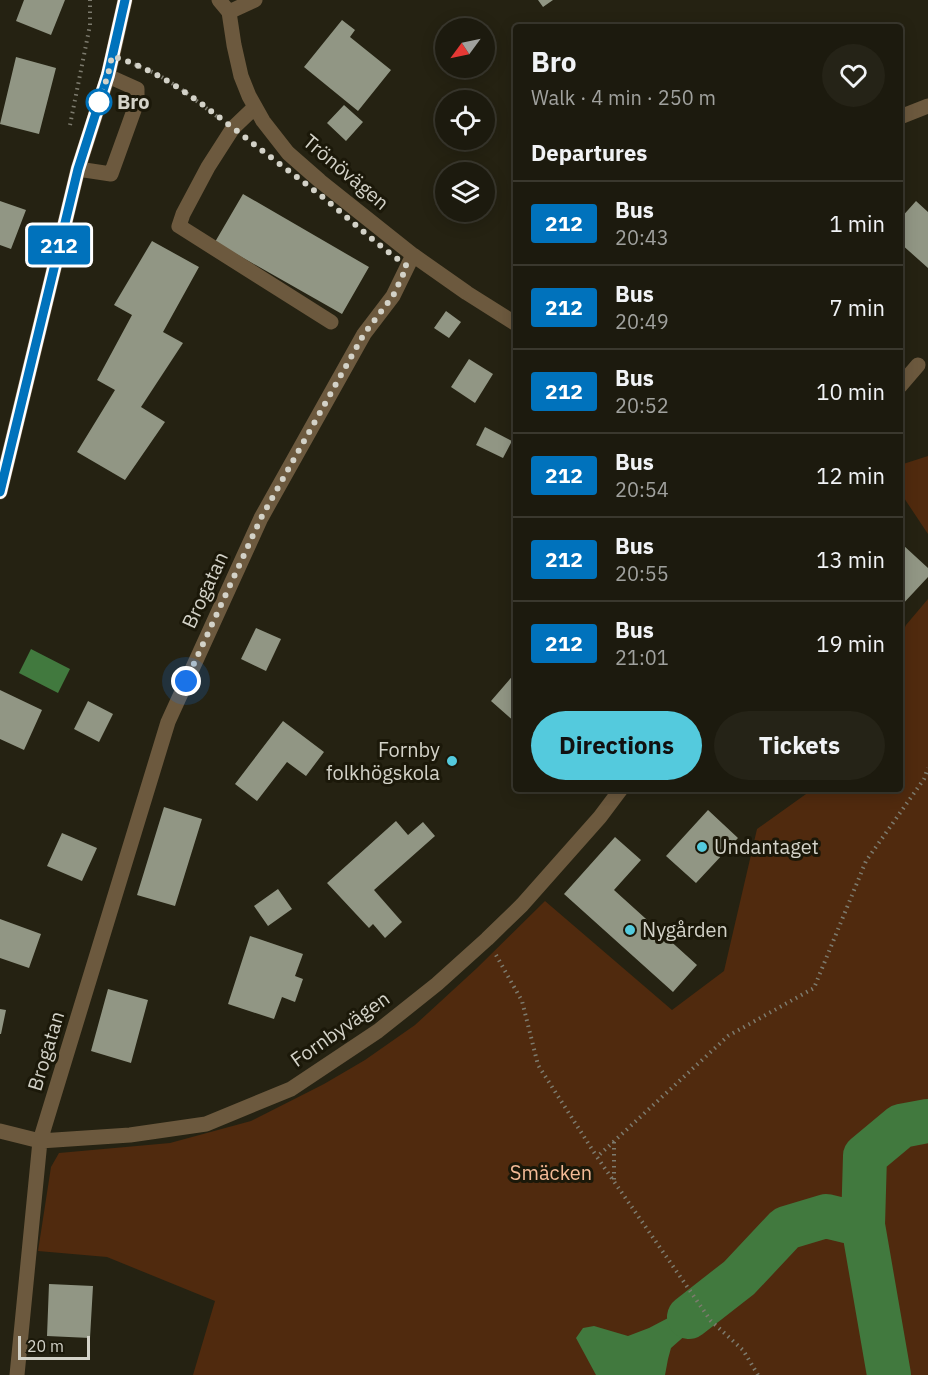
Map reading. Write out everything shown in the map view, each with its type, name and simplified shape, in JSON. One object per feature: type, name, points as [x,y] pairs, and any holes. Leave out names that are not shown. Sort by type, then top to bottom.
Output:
[{"type":"street","points":[[0,492],[2,474],[78,169],[108,75],[125,0]]},
{"type":"street","points":[[224,6],[255,0]]},
{"type":"street","name":"Trönövägen","points":[[224,6],[241,76],[249,96],[263,121],[288,153],[413,255],[513,322]]},
{"type":"street","points":[[78,169],[111,174],[137,102],[137,89],[108,75]]},
{"type":"street","points":[[903,116],[928,106]]},
{"type":"street","points":[[255,107],[233,128],[208,167],[179,226],[331,322]]},
{"type":"street","name":"Brogatan","points":[[17,1375],[40,1141],[168,722],[261,518],[364,334],[393,296],[413,255]]},
{"type":"street","points":[[903,382],[918,365]]},
{"type":"street","name":"Fornbyvägen","points":[[0,1131],[40,1141],[130,1135],[206,1124],[291,1089],[378,1031],[437,984],[487,939],[522,905],[600,817],[619,792]]},
{"type":"path","points":[[90,0],[90,25],[85,51],[112,56],[157,74],[233,128]]},
{"type":"path","points":[[597,1157],[728,1036],[814,988],[867,861],[924,779],[928,768]]},
{"type":"path","points":[[487,939],[522,1001],[538,1065],[597,1157],[711,1321],[743,1350],[758,1375]]},
{"type":"path","points":[[614,1142],[614,1182]]},
{"type":"green space","points":[[928,456],[928,534],[903,496],[903,464]]},
{"type":"green space","name":"Smäcken","points":[[928,599],[928,1375],[193,1375],[215,1301],[107,1257],[38,1251],[51,1167],[59,1153],[170,1143],[251,1121],[324,1084],[365,1060],[415,1025],[545,901],[672,1010],[724,971],[757,829],[809,792],[903,792],[903,632]]},
{"type":"shaded area","points":[[31,649],[70,669],[58,693],[19,673]]},
{"type":"shaded area","points":[[682,1314],[689,1317],[691,1321],[688,1333],[671,1348],[665,1375],[596,1375],[576,1338],[583,1328],[594,1326],[628,1336]]},
{"type":"building","points":[[24,0],[65,0],[51,35],[16,21]]},
{"type":"building","points":[[538,0],[553,0],[543,7]]},
{"type":"building","points":[[342,20],[355,30],[350,37],[391,70],[358,111],[304,67]]},
{"type":"building","points":[[16,57],[56,68],[39,134],[0,124]]},
{"type":"building","points":[[344,105],[363,122],[346,141],[327,123]]},
{"type":"building","points":[[243,194],[369,267],[342,314],[215,242]]},
{"type":"building","points":[[0,201],[26,210],[11,249],[0,245]]},
{"type":"building","points":[[916,201],[928,212],[928,268],[903,246],[903,216]]},
{"type":"building","points":[[152,241],[199,267],[163,332],[183,343],[141,407],[165,422],[125,480],[77,452],[115,390],[97,380],[132,315],[114,305]]},
{"type":"building","points":[[446,311],[461,322],[449,338],[434,328]]},
{"type":"building","points":[[469,359],[493,374],[475,403],[451,387]]},
{"type":"building","points":[[485,427],[512,441],[503,458],[476,445]]},
{"type":"building","points":[[903,545],[928,568],[928,577],[903,604]]},
{"type":"building","points":[[256,628],[281,639],[266,671],[241,659]]},
{"type":"building","points":[[513,675],[513,720],[491,701]]},
{"type":"building","points":[[0,690],[42,710],[24,750],[0,739]]},
{"type":"building","points":[[88,701],[113,714],[99,742],[74,729]]},
{"type":"building","points":[[283,721],[324,752],[306,776],[287,762],[257,801],[235,784]]},
{"type":"building","points":[[164,807],[202,819],[175,906],[137,895]]},
{"type":"building","name":"Undantaget","points":[[708,810],[738,838],[696,883],[666,856]]},
{"type":"building","points":[[396,821],[408,835],[423,822],[435,836],[374,890],[402,922],[385,938],[373,924],[369,928],[327,883]]},
{"type":"building","points":[[62,833],[97,848],[82,881],[47,866]]},
{"type":"building","name":"Nygården","points":[[615,837],[641,860],[614,890],[697,965],[673,992],[564,894]]},
{"type":"building","points":[[278,889],[292,909],[268,926],[254,906]]},
{"type":"building","points":[[0,919],[41,934],[29,968],[0,958]]},
{"type":"building","points":[[250,936],[303,954],[295,976],[303,979],[295,1002],[282,997],[274,1019],[228,1004]]},
{"type":"building","points":[[108,989],[148,1000],[131,1063],[91,1051]]},
{"type":"building","points":[[0,1009],[6,1010],[1,1034],[0,1034]]},
{"type":"building","points":[[49,1284],[93,1286],[90,1338],[47,1336]]},
{"type":"waterway","points":[[889,1375],[863,1225],[865,1156],[901,1126],[928,1121]]},
{"type":"waterway","points":[[689,1317],[739,1278],[786,1228],[826,1216],[863,1225]]},
{"type":"bus line","name":"212","points":[[0,492],[78,169],[108,75],[125,0]]},
{"type":"place","name":"Bro","points":[[99,102]]},
{"type":"place","name":"Fornby folkhögskola","points":[[452,761]]},
{"type":"place","name":"Undantaget","points":[[702,847]]},
{"type":"place","name":"Nygården","points":[[630,930]]},
{"type":"route","points":[[99,102],[112,56],[157,74],[223,120],[334,207],[375,243],[407,266],[393,296],[364,334],[261,518],[186,681]]}]
